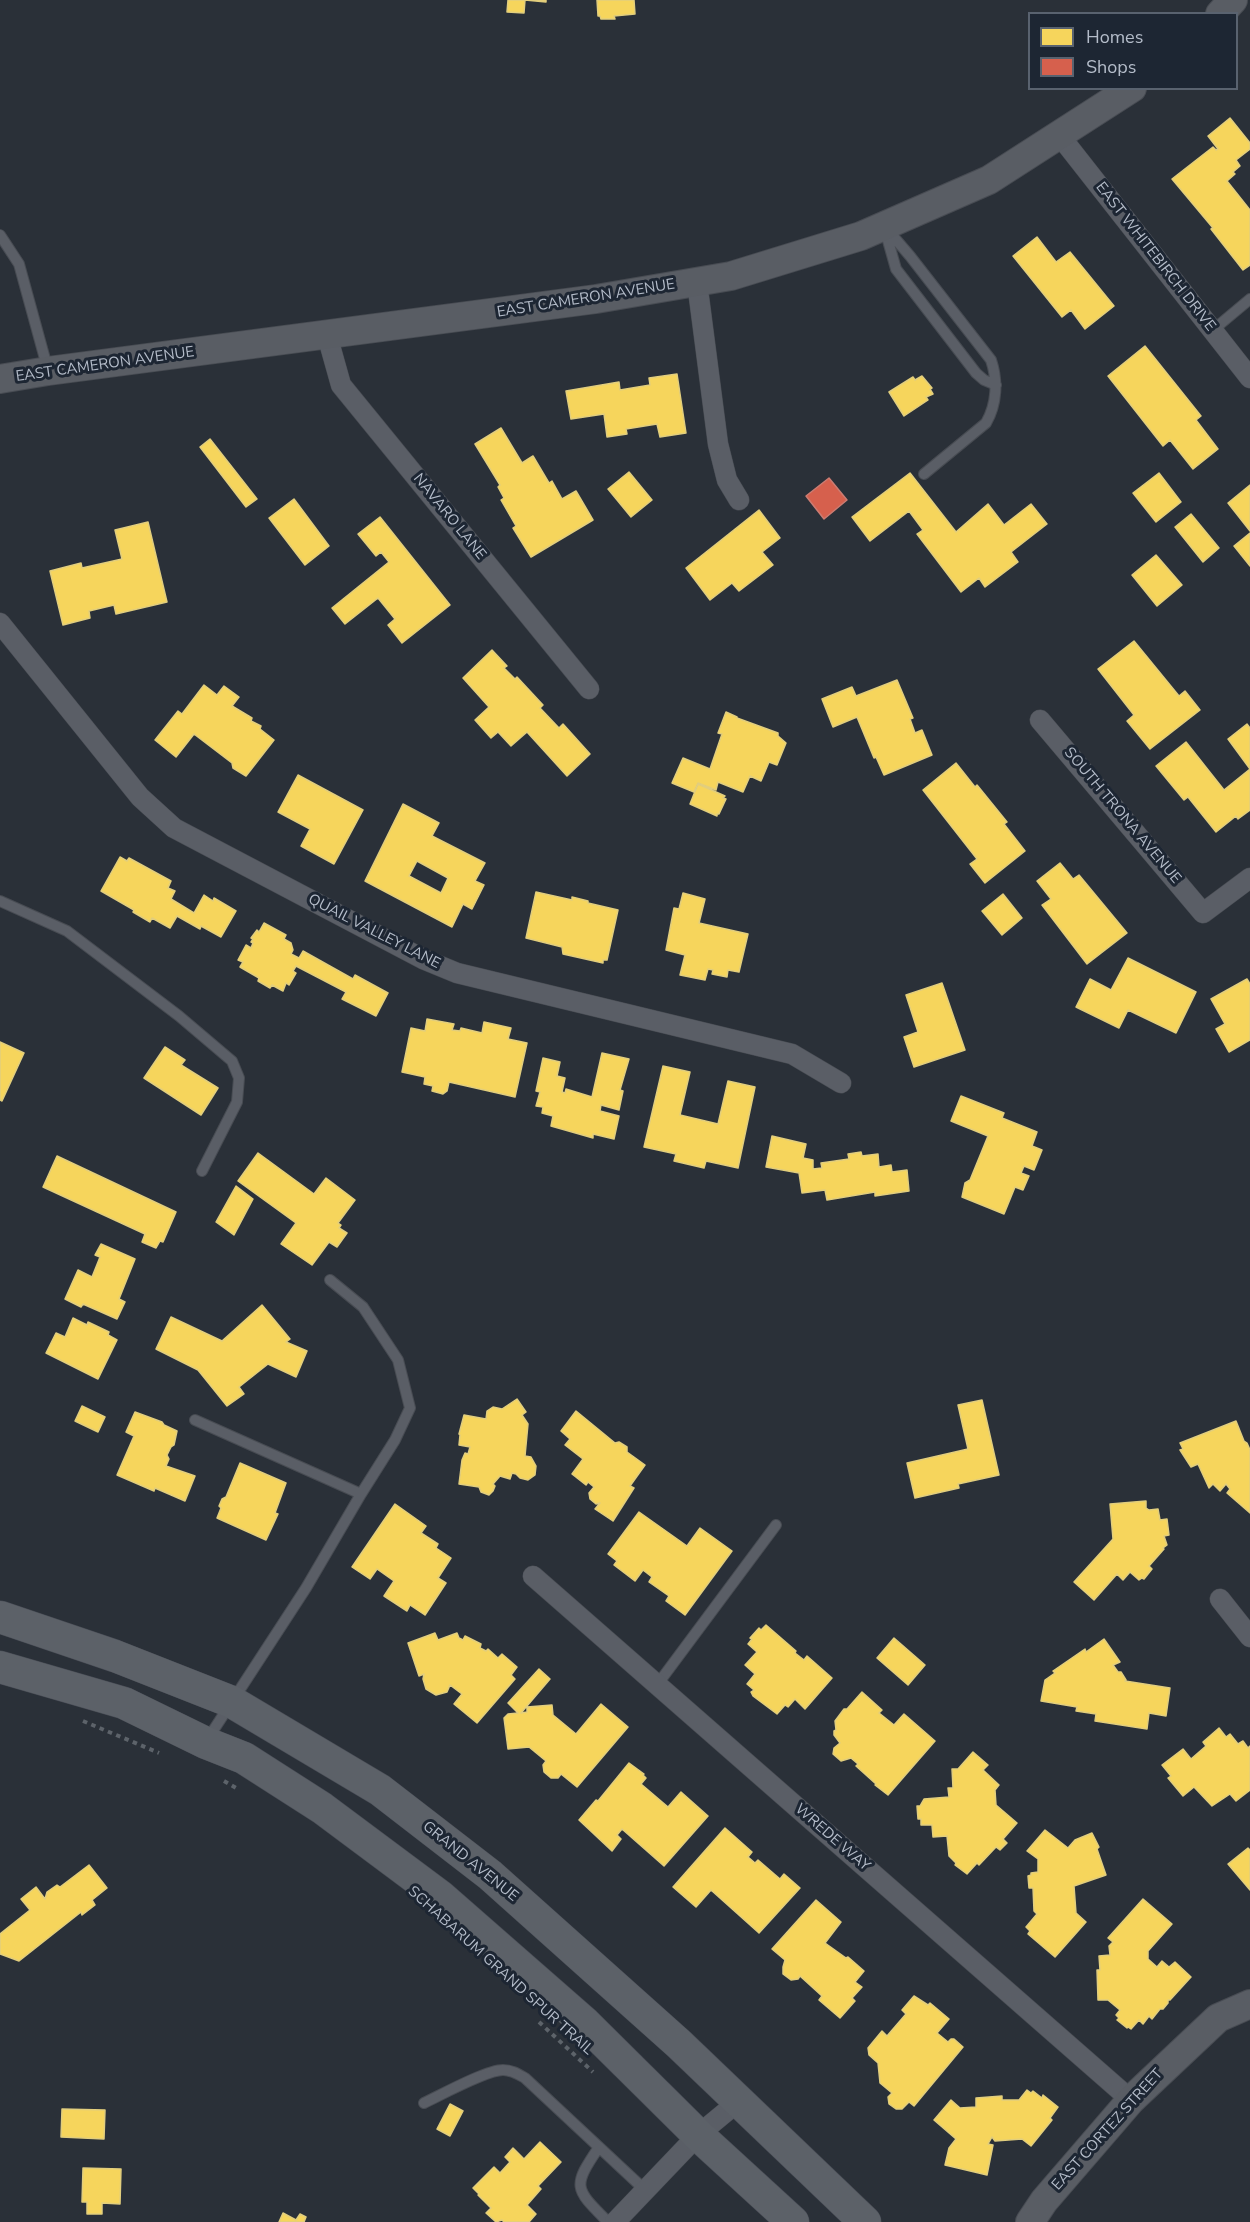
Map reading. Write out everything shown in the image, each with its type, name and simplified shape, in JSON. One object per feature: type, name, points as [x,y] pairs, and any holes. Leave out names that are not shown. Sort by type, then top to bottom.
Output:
[{"type":"main road","points":[[1222,12],[1233,0]]},
{"type":"main road","name":"EAST CAMERON AVENUE","points":[[0,379],[596,299],[731,276],[861,236],[989,180],[1129,90]]},
{"type":"main road","name":"GRAND AVENUE","points":[[0,1617],[115,1656],[232,1702],[380,1790],[490,1875],[679,2044],[865,2222]]},
{"type":"main road","points":[[0,1667],[124,1702],[206,1743],[244,1758],[322,1808],[440,1896],[585,2023],[698,2135],[793,2222]]},
{"type":"main road","name":"EAST CORTEZ STREET","points":[[1030,2222],[1044,2201],[1131,2100],[1218,2018],[1250,2004]]},
{"type":"street","name":"EAST WHITEBIRCH DRIVE","points":[[1060,136],[1250,378]]},
{"type":"street","points":[[697,282],[718,444],[727,480],[739,500]]},
{"type":"street","name":"NAVARO LANE","points":[[327,335],[341,385],[589,689]]},
{"type":"street","name":"QUAIL VALLEY LANE","points":[[0,623],[140,797],[174,828],[423,959],[457,973],[792,1054],[841,1083]]},
{"type":"street","name":"SOUTH TRONA AVENUE","points":[[1040,720],[1203,913],[1250,878]]},
{"type":"street","name":"WREDE WAY","points":[[533,1576],[1131,2100]]},
{"type":"street","points":[[1220,1599],[1250,1637]]},
{"type":"street","points":[[615,2222],[698,2135],[739,2101]]},
{"type":"lane","points":[[884,226],[896,269],[976,373],[984,380],[996,385]]},
{"type":"lane","points":[[884,226],[991,360],[995,371],[996,385],[992,412],[986,423],[924,474]]},
{"type":"lane","points":[[0,235],[19,264],[48,371]]},
{"type":"lane","points":[[1213,330],[1250,299]]},
{"type":"lane","points":[[0,901],[66,931],[179,1016],[232,1061],[239,1078],[237,1102],[202,1171]]},
{"type":"lane","points":[[206,1743],[306,1588],[395,1440],[410,1408],[398,1360],[363,1307],[330,1280]]},
{"type":"lane","points":[[195,1420],[361,1494]]},
{"type":"lane","points":[[657,1685],[776,1525]]},
{"type":"lane","points":[[424,2103],[463,2084],[501,2070],[512,2071],[525,2078],[645,2190]]},
{"type":"lane","points":[[599,2147],[582,2174],[579,2186],[582,2195],[608,2222]]},
{"type":"path","points":[[73,1717],[167,1756]]},
{"type":"path","points":[[218,1778],[245,1793]]},
{"type":"path","name":"SCHABARUM GRAND SPUR TRAIL","points":[[532,2016],[597,2076]]},
{"type":"building: Homes","points":[[508,0],[525,0],[524,13],[507,12]]},
{"type":"building: Homes","points":[[597,0],[634,0],[635,14],[614,16],[615,19],[601,19],[598,16]]},
{"type":"building: Homes","points":[[1230,118],[1250,143],[1250,149],[1236,160],[1240,166],[1227,181],[1250,210],[1250,265],[1243,270],[1211,229],[1213,228],[1172,179],[1213,147],[1218,149],[1208,136]]},
{"type":"building: Homes","points":[[1037,237],[1056,262],[1070,252],[1114,306],[1085,329],[1071,310],[1062,317],[1013,256]]},
{"type":"building: Homes","points":[[1145,346],[1201,416],[1196,420],[1218,449],[1193,469],[1170,440],[1163,446],[1108,376]]},
{"type":"building: Homes","points":[[677,374],[686,433],[660,437],[657,424],[626,429],[627,434],[607,437],[604,414],[571,419],[566,391],[619,382],[620,390],[650,385],[649,378]]},
{"type":"building: Homes","points":[[922,376],[932,388],[930,389],[933,394],[926,397],[928,400],[904,416],[889,392],[913,377],[915,380]]},
{"type":"building: Homes","points":[[501,428],[522,463],[533,456],[549,483],[552,481],[562,499],[576,491],[593,520],[531,557],[513,528],[516,526],[501,500],[504,498],[498,487],[500,485],[475,444]]},
{"type":"building: Homes","points":[[210,439],[257,499],[246,507],[200,447]]},
{"type":"building: Homes","points":[[629,472],[652,500],[631,517],[608,489]]},
{"type":"building: Homes","points":[[910,473],[956,532],[988,504],[1004,525],[1031,504],[1047,524],[1011,552],[1018,562],[985,587],[979,578],[961,592],[917,534],[923,530],[909,511],[870,541],[852,517]]},
{"type":"building: Homes","points":[[1159,473],[1181,502],[1156,522],[1133,493]]},
{"type":"building: Homes","points":[[1250,485],[1250,531],[1228,503]]},
{"type":"building: Homes","points":[[294,499],[329,546],[305,565],[269,518]]},
{"type":"building: Homes","points":[[759,510],[780,538],[762,552],[773,565],[739,591],[732,583],[710,600],[686,568]]},
{"type":"building: Homes","points":[[1191,514],[1219,548],[1203,562],[1175,527]]},
{"type":"building: Homes","points":[[380,517],[450,605],[402,643],[388,625],[395,619],[378,598],[345,624],[332,608],[389,562],[381,552],[376,556],[358,534]]},
{"type":"building: Homes","points":[[148,522],[167,602],[116,614],[114,605],[89,611],[90,618],[63,625],[50,571],[81,563],[82,568],[122,559],[115,530]]},
{"type":"building: Homes","points":[[1250,533],[1250,566],[1234,546]]},
{"type":"building: Homes","points":[[1156,555],[1182,585],[1157,606],[1132,575]]},
{"type":"building: Homes","points":[[1134,641],[1179,696],[1185,691],[1200,710],[1150,749],[1127,721],[1134,715],[1098,669]]},
{"type":"building: Homes","points":[[492,650],[507,666],[504,668],[515,679],[517,677],[543,705],[540,708],[559,728],[563,724],[590,754],[567,776],[527,732],[511,746],[498,732],[491,738],[475,720],[489,707],[463,678]]},
{"type":"building: Homes","points":[[897,680],[913,718],[910,719],[915,733],[922,730],[932,755],[884,775],[876,757],[874,758],[857,717],[833,727],[822,699],[852,687],[856,696]]},
{"type":"building: Homes","points":[[204,685],[217,695],[224,686],[239,697],[232,706],[252,718],[251,721],[261,726],[260,729],[274,740],[246,776],[233,768],[232,763],[194,734],[176,757],[155,740],[178,711],[182,714]]},
{"type":"building: Homes","points":[[726,712],[778,733],[778,736],[786,743],[777,765],[769,762],[761,781],[750,776],[743,792],[718,782],[716,790],[698,783],[694,792],[672,783],[683,758],[710,769],[722,734],[718,733]]},
{"type":"building: Homes","points":[[1247,724],[1250,728],[1250,769],[1228,739]]},
{"type":"building: Homes","points":[[1186,742],[1224,790],[1250,769],[1250,810],[1238,819],[1236,816],[1216,832],[1188,797],[1184,800],[1156,766]]},
{"type":"building: Homes","points":[[956,763],[1007,822],[1004,824],[1025,851],[985,883],[970,864],[977,859],[923,790]]},
{"type":"building: Homes","points":[[298,775],[363,810],[334,864],[301,846],[310,829],[278,812]]},
{"type":"building: Homes","points":[[698,784],[725,796],[723,798],[726,799],[717,816],[690,804]]},
{"type":"building: Homes","points":[[403,804],[439,823],[432,836],[485,863],[475,881],[484,885],[472,909],[463,904],[452,927],[365,881]],"holes":[[[417,861],[448,878],[441,893],[409,876]]]},
{"type":"building: Homes","points":[[120,857],[127,861],[129,858],[171,881],[168,888],[175,891],[171,899],[194,913],[204,895],[236,911],[221,937],[201,926],[200,929],[177,916],[170,928],[152,918],[150,922],[101,891]]},
{"type":"building: Homes","points":[[1060,863],[1073,879],[1079,875],[1127,933],[1087,964],[1042,905],[1051,899],[1037,881]]},
{"type":"building: Homes","points":[[536,892],[572,900],[572,897],[618,910],[607,960],[603,960],[603,963],[563,954],[562,947],[526,938]]},
{"type":"building: Homes","points":[[683,893],[705,899],[699,923],[748,934],[739,972],[728,970],[727,977],[712,974],[713,970],[708,969],[705,980],[680,975],[685,955],[666,950],[674,908],[679,909]]},
{"type":"building: Homes","points":[[1003,894],[1022,918],[1002,935],[982,911]]},
{"type":"building: Homes","points":[[264,923],[286,935],[284,939],[291,943],[293,950],[291,954],[299,958],[303,951],[353,979],[355,975],[388,993],[376,1016],[342,999],[346,992],[296,966],[293,971],[296,973],[289,985],[286,983],[283,991],[272,985],[270,988],[258,981],[259,978],[240,967],[243,962],[238,960],[246,945],[251,948],[253,939],[251,938],[257,930],[259,932]]},
{"type":"building: Homes","points":[[1128,958],[1196,992],[1176,1033],[1128,1010],[1119,1028],[1076,1007],[1090,979],[1111,990]]},
{"type":"building: Homes","points":[[1247,979],[1250,984],[1250,1040],[1229,1052],[1216,1029],[1225,1024],[1211,999]]},
{"type":"building: Homes","points":[[942,983],[965,1050],[914,1067],[904,1037],[918,1032],[906,995]]},
{"type":"building: Homes","points":[[427,1019],[454,1024],[452,1030],[460,1031],[461,1028],[482,1033],[484,1022],[511,1028],[508,1039],[527,1043],[515,1097],[449,1082],[447,1091],[443,1094],[432,1091],[433,1086],[424,1084],[425,1077],[402,1072],[411,1028],[425,1031]]},
{"type":"building: Homes","points":[[0,1042],[24,1053],[2,1101],[0,1100]]},
{"type":"building: Homes","points":[[165,1047],[185,1060],[181,1065],[218,1088],[201,1115],[144,1078]]},
{"type":"building: Homes","points":[[602,1053],[629,1059],[620,1090],[623,1091],[619,1110],[601,1105],[600,1111],[619,1116],[614,1139],[593,1134],[593,1138],[551,1126],[553,1116],[542,1113],[543,1107],[536,1106],[540,1092],[536,1091],[543,1058],[560,1062],[557,1076],[565,1078],[562,1092],[565,1093],[566,1089],[592,1097]]},
{"type":"building: Homes","points":[[663,1066],[690,1072],[680,1115],[718,1124],[728,1081],[755,1087],[738,1168],[706,1161],[704,1168],[674,1161],[676,1154],[644,1147]]},
{"type":"building: Homes","points":[[961,1096],[1004,1113],[1002,1118],[1037,1132],[1032,1146],[1042,1150],[1034,1170],[1024,1166],[1021,1173],[1029,1176],[1023,1190],[1015,1187],[1004,1214],[962,1197],[965,1183],[970,1180],[988,1136],[951,1121]]},
{"type":"building: Homes","points":[[772,1136],[806,1144],[803,1158],[813,1160],[813,1169],[822,1168],[821,1163],[849,1159],[848,1154],[861,1152],[862,1156],[878,1154],[879,1167],[891,1165],[892,1172],[907,1170],[909,1191],[875,1196],[875,1192],[827,1200],[825,1190],[802,1193],[799,1173],[766,1167]]},
{"type":"building: Homes","points":[[258,1153],[314,1194],[326,1178],[355,1200],[338,1223],[341,1225],[339,1228],[347,1233],[337,1247],[329,1242],[312,1265],[281,1244],[296,1223],[238,1181]]},
{"type":"building: Homes","points":[[57,1156],[176,1212],[163,1242],[160,1241],[156,1248],[142,1242],[145,1234],[43,1187]]},
{"type":"building: Homes","points":[[236,1186],[253,1199],[234,1235],[216,1222]]},
{"type":"building: Homes","points":[[101,1244],[135,1259],[119,1299],[125,1302],[117,1319],[65,1299],[78,1270],[92,1277],[100,1257],[95,1255]]},
{"type":"building: Homes","points":[[262,1305],[290,1339],[286,1342],[307,1351],[296,1377],[268,1364],[239,1387],[244,1394],[227,1406],[198,1370],[156,1349],[171,1317],[222,1341]]},
{"type":"building: Homes","points":[[73,1318],[109,1332],[108,1335],[117,1340],[98,1379],[46,1353],[56,1333],[65,1337]]},
{"type":"building: Homes","points":[[517,1399],[526,1412],[522,1415],[528,1424],[525,1456],[531,1457],[536,1466],[535,1475],[528,1480],[512,1473],[510,1479],[500,1476],[493,1484],[495,1486],[489,1495],[481,1492],[479,1487],[459,1484],[462,1460],[465,1453],[468,1454],[470,1447],[459,1445],[459,1434],[464,1415],[486,1419],[487,1411],[493,1407],[502,1409]]},
{"type":"building: Homes","points":[[982,1400],[999,1475],[958,1484],[959,1488],[915,1498],[907,1463],[968,1449],[958,1405]]},
{"type":"building: Homes","points":[[82,1406],[105,1417],[98,1432],[75,1421]]},
{"type":"building: Homes","points":[[576,1411],[615,1443],[619,1442],[627,1447],[627,1452],[645,1465],[630,1486],[634,1488],[613,1521],[595,1509],[600,1503],[596,1504],[590,1499],[589,1493],[594,1487],[588,1482],[586,1485],[572,1474],[583,1459],[565,1445],[570,1439],[561,1431]]},
{"type":"building: Homes","points":[[135,1412],[162,1422],[177,1431],[174,1445],[167,1455],[169,1459],[166,1466],[195,1476],[185,1501],[117,1475],[134,1436],[126,1432]]},
{"type":"building: Homes","points":[[1236,1421],[1250,1450],[1250,1513],[1227,1493],[1230,1489],[1226,1484],[1220,1491],[1213,1484],[1209,1488],[1198,1464],[1191,1467],[1180,1450],[1183,1449],[1180,1443]]},
{"type":"building: Homes","points":[[240,1463],[286,1483],[275,1513],[278,1514],[266,1540],[217,1518],[221,1508],[219,1506],[222,1499],[226,1497]]},
{"type":"building: Homes","points":[[1146,1501],[1146,1508],[1149,1510],[1158,1509],[1160,1520],[1167,1519],[1169,1535],[1164,1536],[1167,1545],[1149,1566],[1152,1569],[1144,1579],[1139,1580],[1130,1572],[1123,1580],[1117,1574],[1094,1600],[1074,1582],[1113,1539],[1110,1504]]},
{"type":"building: Homes","points":[[395,1504],[426,1526],[421,1533],[438,1544],[436,1548],[451,1558],[438,1578],[446,1583],[425,1615],[410,1605],[407,1611],[384,1596],[394,1581],[377,1569],[370,1579],[352,1567]]},
{"type":"building: Homes","points":[[639,1512],[687,1546],[700,1528],[732,1551],[685,1615],[666,1601],[669,1596],[649,1582],[652,1577],[643,1570],[635,1581],[614,1565],[617,1561],[608,1554]]},
{"type":"building: Homes","points":[[766,1625],[796,1651],[795,1653],[804,1660],[807,1656],[832,1678],[805,1709],[795,1699],[777,1714],[753,1696],[751,1692],[754,1690],[747,1684],[755,1674],[745,1665],[757,1652],[748,1644],[759,1628],[761,1630]]},
{"type":"building: Homes","points":[[435,1633],[438,1640],[457,1633],[463,1640],[465,1636],[481,1644],[480,1648],[486,1651],[488,1649],[498,1658],[502,1654],[517,1667],[511,1675],[515,1679],[477,1723],[454,1704],[462,1694],[450,1685],[447,1692],[436,1695],[426,1689],[424,1674],[419,1676],[408,1643]]},
{"type":"building: Homes","points":[[894,1638],[925,1665],[908,1685],[877,1658]]},
{"type":"building: Homes","points":[[1104,1639],[1120,1662],[1113,1665],[1118,1672],[1121,1672],[1125,1681],[1170,1688],[1166,1716],[1149,1713],[1147,1729],[1095,1721],[1096,1714],[1076,1711],[1077,1707],[1041,1701],[1045,1680],[1055,1673],[1053,1671]]},
{"type":"building: Homes","points":[[539,1669],[550,1679],[521,1713],[527,1712],[527,1707],[552,1705],[553,1715],[576,1734],[601,1704],[628,1727],[577,1787],[561,1774],[558,1778],[551,1778],[544,1772],[543,1765],[546,1761],[529,1747],[508,1749],[504,1718],[508,1714],[518,1713],[508,1703]]},
{"type":"building: Homes","points":[[862,1692],[882,1710],[879,1713],[894,1725],[904,1714],[935,1741],[888,1795],[856,1766],[858,1764],[851,1758],[841,1761],[833,1754],[834,1748],[840,1743],[834,1735],[835,1721]]},
{"type":"building: Homes","points":[[1219,1728],[1226,1737],[1230,1734],[1238,1744],[1243,1741],[1248,1748],[1250,1746],[1250,1790],[1236,1801],[1230,1794],[1212,1806],[1194,1787],[1183,1796],[1168,1778],[1171,1776],[1162,1765],[1183,1749],[1191,1759],[1206,1746],[1203,1742]]},
{"type":"building: Homes","points":[[973,1752],[988,1765],[983,1770],[999,1785],[995,1790],[996,1805],[1017,1823],[1003,1839],[1007,1843],[1000,1850],[996,1847],[967,1874],[955,1865],[956,1863],[949,1856],[947,1836],[933,1837],[932,1825],[921,1825],[917,1806],[920,1806],[924,1799],[949,1797],[948,1788],[953,1788],[952,1769],[958,1769]]},
{"type":"building: Homes","points":[[629,1763],[644,1774],[646,1778],[641,1784],[668,1807],[681,1792],[708,1816],[664,1866],[622,1829],[617,1835],[621,1839],[612,1851],[579,1820]]},
{"type":"building: Homes","points":[[725,1828],[752,1852],[748,1857],[755,1863],[758,1860],[780,1879],[784,1874],[800,1888],[759,1933],[711,1890],[696,1907],[673,1887]]},
{"type":"building: Homes","points":[[1045,1830],[1068,1848],[1075,1840],[1092,1833],[1099,1847],[1097,1849],[1106,1875],[1074,1886],[1076,1913],[1086,1922],[1055,1957],[1028,1934],[1030,1931],[1026,1927],[1037,1914],[1034,1911],[1033,1888],[1029,1888],[1028,1876],[1038,1872],[1038,1859],[1027,1851]]},
{"type":"building: Homes","points":[[1248,1848],[1250,1850],[1250,1890],[1228,1864]]},
{"type":"building: Homes","points":[[89,1865],[107,1888],[92,1900],[95,1905],[82,1915],[81,1912],[19,1961],[0,1954],[0,1934],[30,1910],[21,1899],[36,1887],[45,1899],[47,1892],[57,1885],[60,1887]]},
{"type":"building: Homes","points":[[1143,1899],[1172,1924],[1148,1951],[1148,1959],[1157,1967],[1162,1961],[1169,1967],[1175,1962],[1191,1977],[1152,2019],[1149,2016],[1143,2024],[1139,2020],[1131,2029],[1117,2020],[1119,2018],[1116,2015],[1120,2010],[1108,2000],[1098,2000],[1097,1970],[1100,1970],[1099,1956],[1110,1955],[1109,1946],[1113,1942],[1108,1938]]},
{"type":"building: Homes","points":[[816,1900],[841,1922],[825,1943],[846,1958],[848,1957],[864,1971],[855,1982],[862,1987],[852,1998],[855,2001],[840,2018],[819,2000],[822,1996],[800,1976],[798,1979],[791,1980],[783,1974],[785,1960],[772,1949]]},
{"type":"building: Homes","points":[[914,1996],[928,2005],[930,2003],[949,2019],[937,2033],[948,2042],[954,2039],[963,2047],[914,2106],[909,2102],[902,2109],[896,2109],[889,2104],[888,2097],[892,2093],[880,2083],[878,2063],[869,2055],[868,2048],[882,2031],[887,2036],[906,2014],[902,2010]]},
{"type":"building: Homes","points":[[1027,2090],[1031,2093],[1033,2091],[1042,2098],[1043,2095],[1058,2107],[1050,2118],[1052,2120],[1031,2146],[1022,2139],[995,2141],[992,2137],[988,2144],[993,2145],[987,2175],[945,2165],[949,2148],[956,2139],[934,2120],[951,2100],[960,2108],[976,2107],[976,2098],[1002,2096],[1002,2100],[1019,2100]]},
{"type":"building: Homes","points":[[450,2104],[463,2111],[450,2136],[437,2129]]},
{"type":"building: Homes","points":[[62,2109],[105,2110],[104,2139],[61,2137]]},
{"type":"building: Homes","points":[[540,2142],[561,2162],[538,2186],[541,2189],[527,2205],[536,2214],[529,2222],[504,2222],[502,2220],[496,2222],[486,2213],[491,2208],[473,2188],[494,2167],[500,2173],[510,2162],[505,2157],[513,2148],[524,2159]]},
{"type":"building: Homes","points":[[83,2168],[121,2169],[120,2204],[102,2203],[102,2214],[87,2214],[87,2202],[82,2202]]},
{"type":"building: Homes","points":[[283,2213],[296,2220],[300,2214],[306,2217],[304,2222],[279,2222]]},
{"type":"building: Shops","points":[[829,478],[847,500],[824,519],[806,496]]}]
